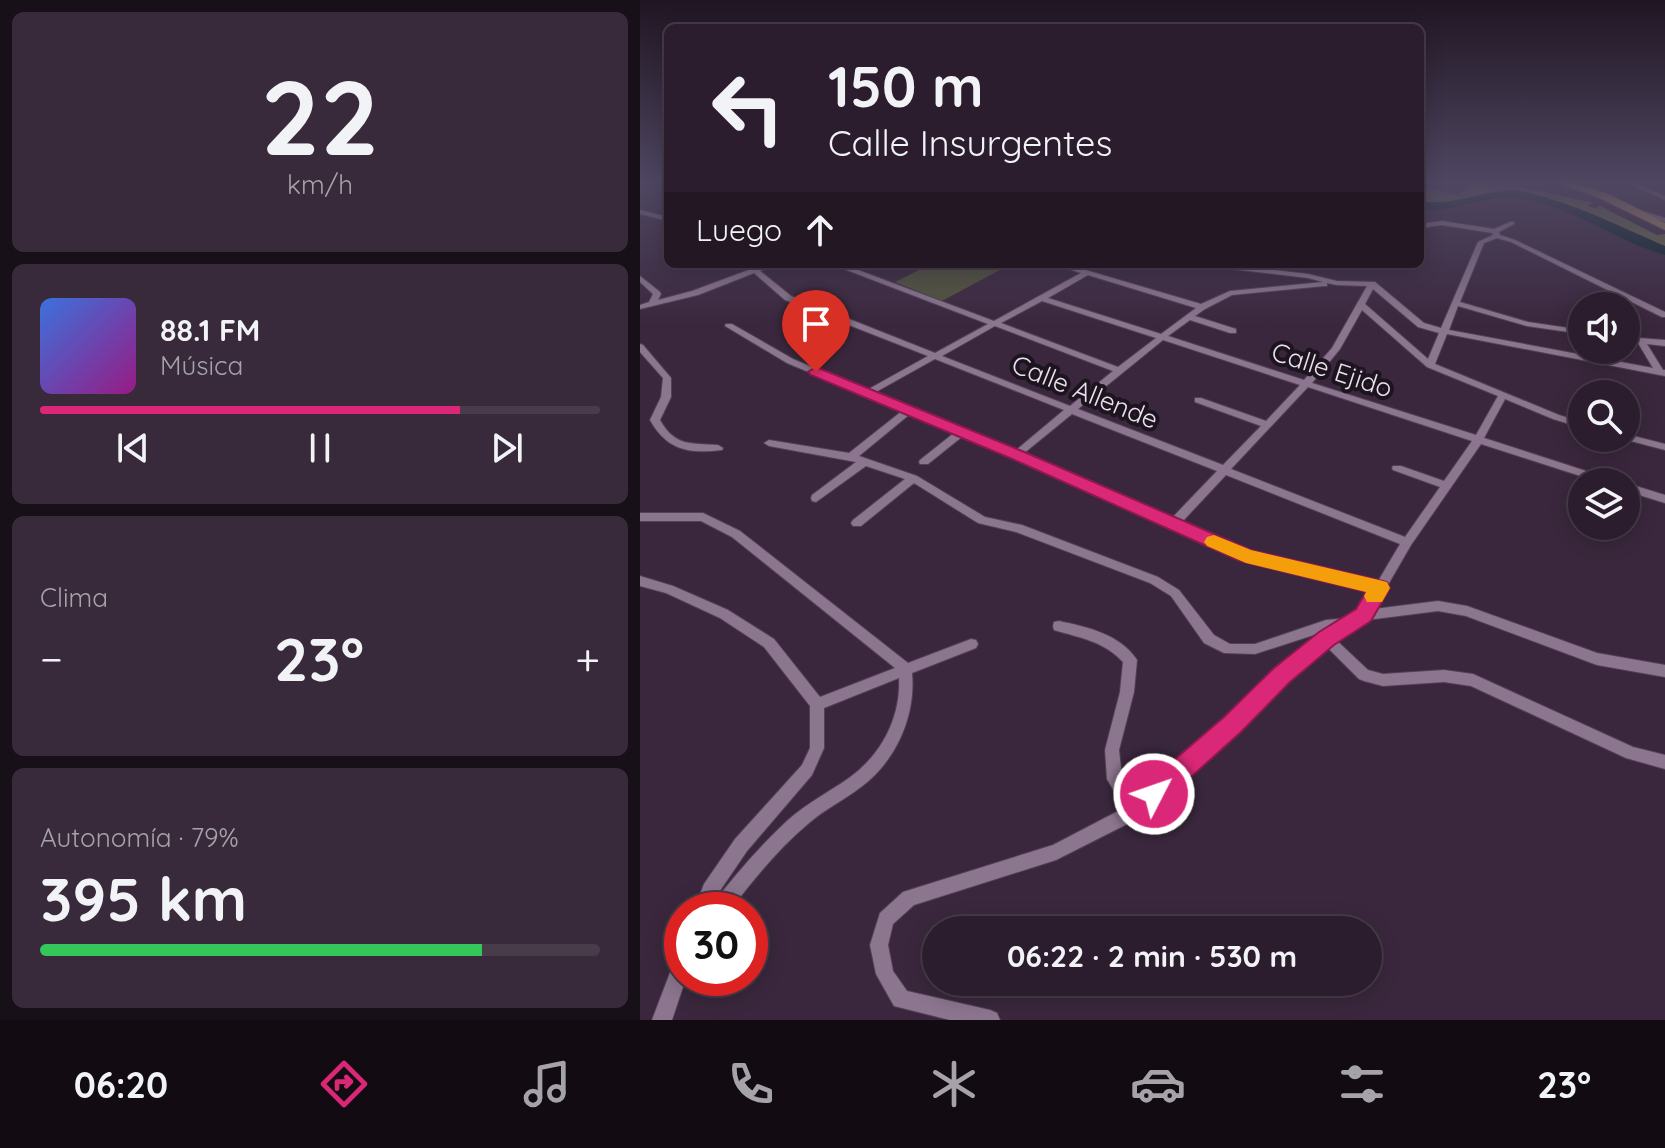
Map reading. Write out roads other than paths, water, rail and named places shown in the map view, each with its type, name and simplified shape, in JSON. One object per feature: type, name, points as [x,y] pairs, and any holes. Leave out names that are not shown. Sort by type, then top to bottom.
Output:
[{"type":"street","points":[[1483,231],[1496,233],[1665,315]]},
{"type":"street","points":[[1430,365],[1481,242],[1500,231]]},
{"type":"street","points":[[640,307],[685,296],[762,268]]},
{"type":"street","points":[[845,268],[991,325],[1119,370]]},
{"type":"street","points":[[1070,268],[1202,307]]},
{"type":"street","points":[[1239,268],[1308,276],[1337,283]]},
{"type":"street","name":"Calle Allende","points":[[755,271],[788,298],[1407,542]]},
{"type":"street","points":[[867,393],[1087,273]]},
{"type":"street","points":[[640,278],[657,294],[652,304]]},
{"type":"street","points":[[1016,455],[1202,307],[1230,293],[1337,283],[1372,284],[1421,325],[1662,373]]},
{"type":"street","points":[[1173,524],[1336,349],[1372,284]]},
{"type":"street","name":"Calle Ejido","points":[[1041,298],[1568,469]]},
{"type":"street","points":[[1455,303],[1527,324],[1568,330]]},
{"type":"street","points":[[1361,305],[1430,365],[1568,421]]},
{"type":"street","points":[[1189,317],[1233,331]]},
{"type":"street","points":[[729,326],[790,361],[1016,455],[1246,556],[1379,588]]},
{"type":"street","points":[[1641,341],[1662,373]]},
{"type":"street","points":[[1641,341],[1665,343]]},
{"type":"street","points":[[640,347],[667,378],[666,397],[655,420],[663,438],[678,445],[718,448]]},
{"type":"street","points":[[1364,615],[1444,485],[1478,440],[1503,395]]},
{"type":"street","points":[[1198,400],[1268,425]]},
{"type":"street","points":[[851,457],[909,410]]},
{"type":"street","points":[[924,462],[962,432]]},
{"type":"street","points":[[1640,441],[1665,447]]},
{"type":"street","points":[[769,443],[851,457],[913,478],[982,520],[1018,528],[1154,580],[1175,593],[1209,639],[1229,649],[1255,649],[1326,625],[1351,622]]},
{"type":"street","points":[[816,498],[865,461]]},
{"type":"street","points":[[1397,468],[1444,485]]},
{"type":"street","points":[[857,523],[913,478]]},
{"type":"street","points":[[1640,491],[1665,499]]},
{"type":"street","points":[[640,517],[703,517],[736,534],[905,668],[908,691],[896,736],[863,776],[808,814],[771,849],[734,892]]},
{"type":"street","points":[[640,581],[669,589],[724,614],[769,643],[817,704],[817,748],[807,770],[741,845],[709,892]]},
{"type":"street","points":[[990,1020],[901,999],[885,974],[879,945],[886,919],[909,898],[1056,852],[1135,811],[1233,725],[1282,675],[1326,638],[1364,615],[1438,606],[1467,611],[1597,659],[1665,671]]},
{"type":"street","points":[[1059,626],[1101,636],[1117,645],[1130,660],[1127,692],[1112,750],[1115,779],[1135,811]]},
{"type":"street","points":[[1326,638],[1364,675],[1383,680],[1444,676],[1473,680],[1631,753],[1665,762]]},
{"type":"street","points":[[817,704],[971,644]]},
{"type":"street","points":[[662,1020],[670,996]]},
{"type":"waterway","points":[[1618,231],[1665,251]]}]
